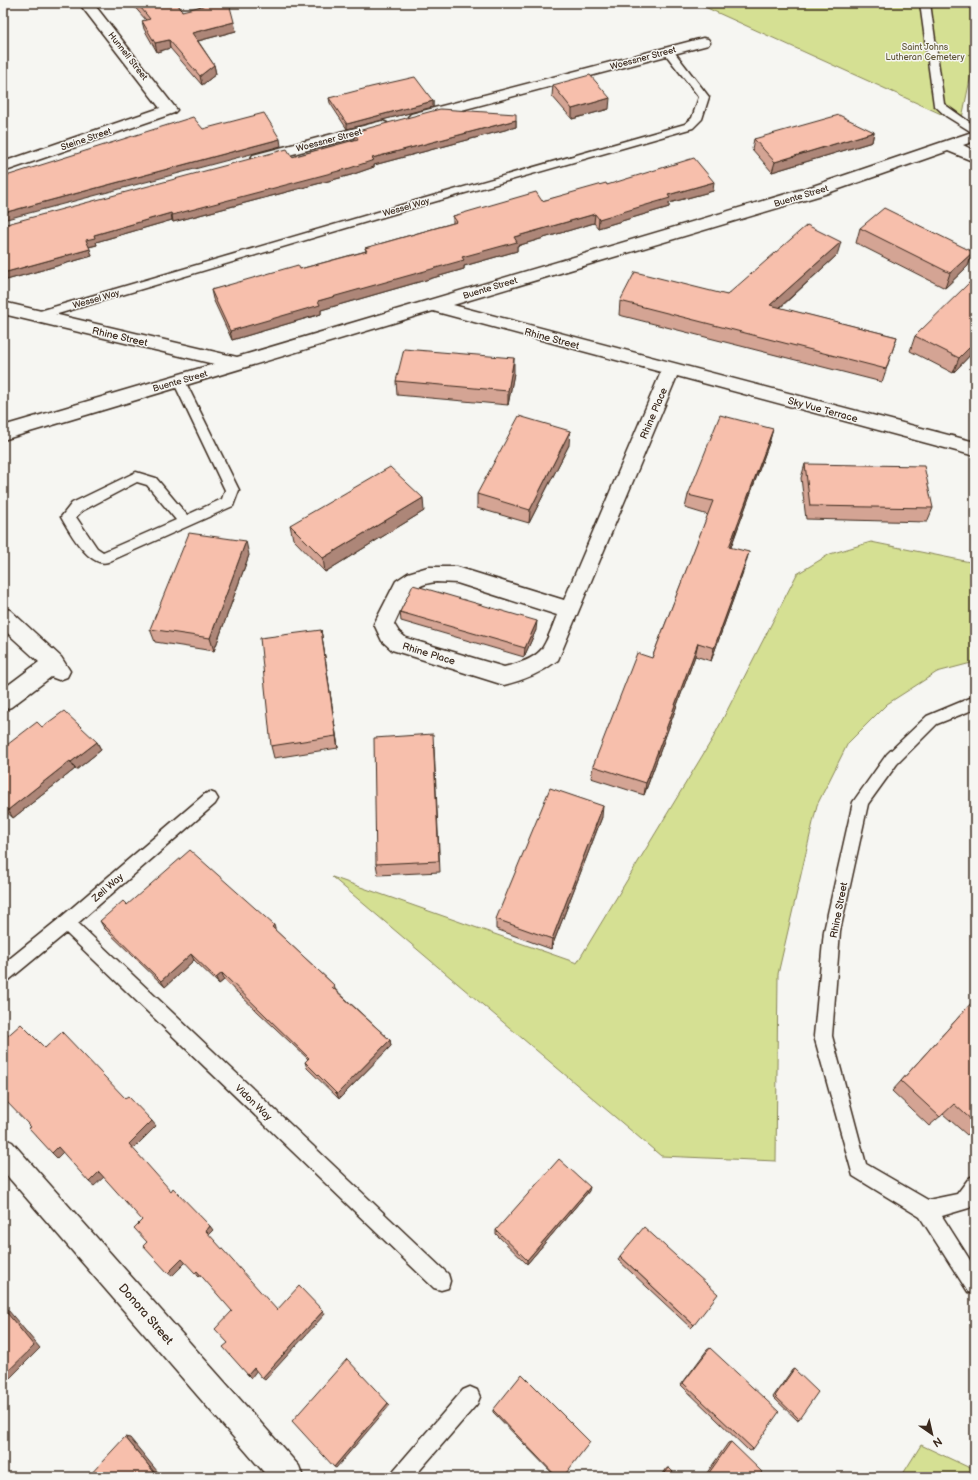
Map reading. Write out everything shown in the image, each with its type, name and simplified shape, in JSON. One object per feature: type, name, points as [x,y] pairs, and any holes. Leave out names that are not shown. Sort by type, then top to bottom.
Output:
[{"type":"street","name":"Hunnell Street","points":[[86,3],[169,110]]},
{"type":"street","name":"Woessner Street","points":[[243,162],[703,42]]},
{"type":"street","name":"Steine Street","points":[[3,167],[169,110]]},
{"type":"street","name":"Buente Street","points":[[3,433],[819,190],[951,146],[975,136]]},
{"type":"street","points":[[951,146],[975,157]]},
{"type":"street","name":"Rhine Street","points":[[432,306],[671,370]]},
{"type":"street","name":"Rhine Street","points":[[3,308],[238,364]]},
{"type":"street","name":"Sky Vue Terrace","points":[[671,370],[975,449]]},
{"type":"street","name":"Rhine Place","points":[[569,610],[457,575],[442,573],[427,575],[414,580],[403,588],[384,624],[386,632],[391,639],[399,644],[504,676],[522,672],[538,664],[551,654],[671,370]]},
{"type":"street","points":[[3,616],[57,667],[3,701]]},
{"type":"street","name":"Donora Street","points":[[3,1152],[288,1477]]},
{"type":"lane","points":[[925,3],[939,105],[975,130]]},
{"type":"lane","name":"Wessel Way","points":[[37,316],[426,201],[689,126],[697,119],[704,97],[668,51]]},
{"type":"lane","points":[[179,381],[232,490],[228,502],[103,558],[92,552],[68,517],[77,507],[136,477],[151,481],[185,521]]},
{"type":"lane","name":"Rhine Street","points":[[928,1210],[860,1170],[823,1036],[832,931],[861,802],[892,758],[932,720],[975,702]]},
{"type":"lane","name":"Zell Way","points":[[3,974],[66,923],[210,799]]},
{"type":"lane","name":"Vidon Way","points":[[66,923],[441,1281]]},
{"type":"lane","points":[[975,1184],[963,1202],[928,1210],[975,1285]]},
{"type":"lane","points":[[401,1477],[470,1396]]},
{"type":"green space","name":"Saint Johns Lutheran Cemetery","points":[[696,3],[975,3],[975,55],[961,123]]},
{"type":"green space","points":[[871,542],[975,563],[975,662],[937,672],[887,704],[848,743],[817,805],[778,974],[776,1161],[661,1156],[332,877],[577,963],[713,738],[797,574],[830,554]]},
{"type":"green space","points":[[921,1445],[970,1468],[975,1466],[975,1477],[901,1477]]},
{"type":"building","points":[[137,3],[177,3],[182,11],[214,3],[229,3],[234,22],[192,33],[214,65],[200,76],[169,40],[155,43],[142,21],[150,19]]},
{"type":"building","points":[[590,75],[610,98],[572,109],[553,85]]},
{"type":"building","points":[[415,77],[433,101],[347,124],[329,98],[371,87]]},
{"type":"building","points":[[440,109],[516,114],[516,120],[372,158],[374,160],[350,168],[172,215],[171,213],[94,235],[95,238],[86,240],[90,249],[3,273],[3,225],[287,149],[292,157],[358,139],[354,132]]},
{"type":"building","points":[[264,113],[280,139],[3,213],[3,177],[193,117],[203,129]]},
{"type":"building","points":[[839,115],[874,132],[775,162],[754,139]]},
{"type":"building","points":[[694,158],[714,182],[668,195],[670,198],[599,219],[595,214],[514,237],[517,242],[462,257],[464,260],[318,301],[320,305],[230,331],[211,290],[298,265],[300,269],[367,251],[365,248],[457,222],[453,216],[536,192],[542,201],[606,183],[607,185]]},
{"type":"building","points":[[884,208],[973,252],[950,273],[860,228]]},
{"type":"building","points":[[807,225],[841,242],[770,305],[897,337],[886,369],[620,301],[635,272],[727,295]]},
{"type":"building","points":[[971,281],[975,283],[975,342],[959,358],[915,336]]},
{"type":"building","points":[[404,349],[514,358],[508,391],[396,381]]},
{"type":"building","points":[[720,415],[773,429],[729,547],[749,552],[714,648],[698,643],[646,783],[593,766],[637,653],[652,658],[713,501],[688,495]]},
{"type":"building","points":[[519,416],[570,431],[530,510],[477,494]]},
{"type":"building","points":[[805,464],[924,466],[933,508],[810,506]]},
{"type":"building","points":[[390,467],[423,498],[323,558],[290,525]]},
{"type":"building","points":[[189,533],[246,541],[210,638],[150,629]]},
{"type":"building","points":[[413,585],[537,621],[525,648],[400,612]]},
{"type":"building","points":[[321,630],[336,736],[271,746],[260,638]]},
{"type":"building","points":[[64,711],[97,742],[71,762],[70,761],[8,810],[3,806],[3,748],[37,722],[42,727]]},
{"type":"building","points":[[433,734],[439,861],[376,864],[374,738]]},
{"type":"building","points":[[550,788],[603,806],[552,939],[496,919]]},
{"type":"building","points":[[190,850],[274,925],[272,927],[334,985],[332,987],[390,1040],[337,1094],[305,1062],[309,1058],[222,973],[216,978],[191,954],[161,981],[100,921],[123,901],[127,905]]},
{"type":"building","points":[[975,999],[975,1123],[954,1104],[940,1117],[901,1081]]},
{"type":"building","points":[[21,1024],[45,1048],[62,1032],[125,1098],[128,1096],[152,1121],[129,1144],[171,1191],[173,1188],[210,1226],[206,1231],[277,1310],[299,1286],[323,1311],[262,1378],[254,1368],[248,1375],[223,1347],[228,1343],[215,1329],[232,1311],[197,1271],[195,1273],[182,1259],[168,1273],[143,1246],[147,1242],[134,1228],[142,1220],[99,1172],[89,1182],[58,1147],[52,1153],[29,1128],[31,1127],[3,1098],[3,1040]]},
{"type":"building","points":[[559,1159],[590,1187],[527,1260],[496,1230]]},
{"type":"building","points":[[644,1227],[718,1294],[694,1325],[620,1256]]},
{"type":"building","points":[[3,1308],[34,1346],[3,1376]]},
{"type":"building","points":[[710,1348],[779,1412],[753,1449],[683,1383]]},
{"type":"building","points":[[347,1359],[388,1403],[334,1467],[292,1421]]},
{"type":"building","points":[[794,1369],[818,1392],[799,1419],[775,1396]]},
{"type":"building","points":[[522,1374],[590,1442],[563,1477],[557,1477],[493,1410]]},
{"type":"building","points":[[125,1437],[158,1477],[88,1477]]},
{"type":"building","points":[[731,1442],[762,1472],[759,1477],[706,1477]]},
{"type":"building","points":[[669,1468],[678,1477],[662,1477]]}]
